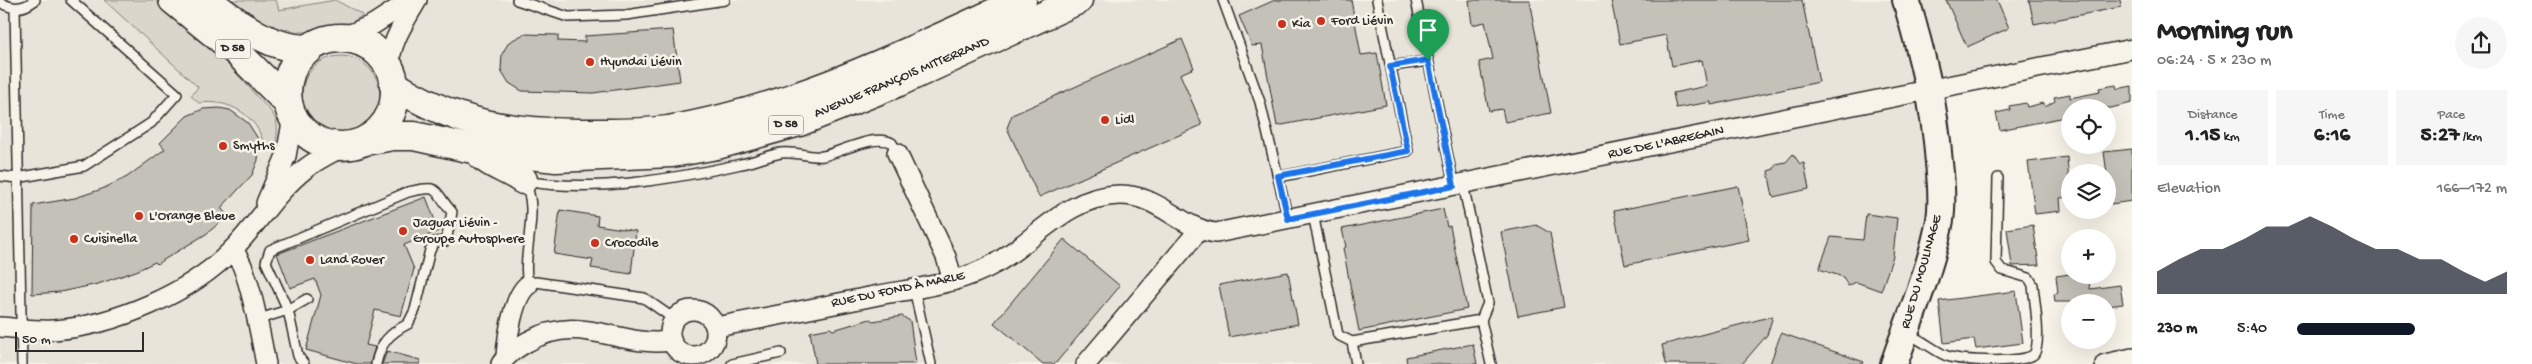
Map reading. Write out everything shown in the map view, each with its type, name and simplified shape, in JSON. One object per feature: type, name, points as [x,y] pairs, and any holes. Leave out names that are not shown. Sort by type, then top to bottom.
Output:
[{"type":"main road","name":"D 58","points":[[172,0],[238,53],[291,110]]},
{"type":"main road","name":"D 58","points":[[207,0],[244,27],[275,44],[294,49],[310,49]]},
{"type":"main road","name":"AVENUE FRANÇOIS MITTERRAND","points":[[392,77],[452,115],[485,126],[548,132],[627,133],[667,130],[714,121],[787,99],[884,63],[1022,0]]},
{"type":"main road","name":"AVENUE FRANÇOIS MITTERRAND","points":[[355,143],[393,136],[414,136],[473,149],[556,158],[672,153],[717,145],[799,122],[899,82],[1078,0]]},
{"type":"main road","points":[[340,39],[365,44],[379,55],[392,77],[392,111],[381,128],[355,143],[329,145],[314,139],[302,130],[291,110],[289,77],[297,61],[310,49],[324,42],[340,39]]},
{"type":"main road","points":[[473,149],[491,164],[510,170],[522,180]]},
{"type":"street","points":[[340,39],[374,24],[411,0]]},
{"type":"street","points":[[392,77],[390,52],[395,39],[417,0]]},
{"type":"street","name":"RUE DU MOULINAGE","points":[[1894,364],[1940,219],[1941,182],[1937,126],[1930,89],[1906,0]]},
{"type":"street","name":"RUE DE L'ABREGAIN","points":[[1200,229],[1216,233],[2132,50]]},
{"type":"street","points":[[260,216],[286,156],[291,110]]},
{"type":"street","points":[[0,327],[53,330],[97,323],[149,305],[196,279],[232,250],[260,216],[306,168],[355,143]]},
{"type":"street","points":[[897,153],[946,257],[953,281]]},
{"type":"street","name":"RUE DU FOND À MARLE","points":[[716,328],[953,281],[993,265],[1018,250],[1066,210],[1101,196],[1139,197],[1157,204],[1200,229]]},
{"type":"street","points":[[1086,364],[1200,229]]},
{"type":"street","points":[[232,250],[238,254],[246,274],[266,364]]},
{"type":"street","points":[[504,361],[513,315],[520,294],[528,285]]},
{"type":"street","points":[[687,310],[694,310],[708,315],[716,328],[717,335],[712,348],[700,356],[693,357],[679,353],[670,341],[669,333],[674,319],[687,310]]},
{"type":"street","points":[[513,315],[525,331],[536,338]]},
{"type":"street","points":[[504,361],[536,338],[556,330],[570,328],[653,344],[670,341]]},
{"type":"street","points":[[2105,364],[2132,358]]},
{"type":"lane","points":[[0,2],[15,8],[25,6],[35,0]]},
{"type":"lane","points":[[0,176],[17,178],[84,166],[151,123],[177,94],[72,0]]},
{"type":"lane","points":[[517,0],[568,17],[626,15],[725,0]]},
{"type":"lane","points":[[1223,0],[1260,102],[1288,219]]},
{"type":"lane","points":[[1278,176],[1408,151],[1377,0]]},
{"type":"lane","points":[[1416,0],[1428,60],[1488,303],[1480,320],[1491,364]]},
{"type":"lane","points":[[15,8],[22,364]]},
{"type":"lane","points":[[1390,66],[1428,60]]},
{"type":"lane","points":[[674,319],[644,298],[536,282],[528,285],[525,270],[531,199],[522,180],[573,184],[627,183],[714,170],[780,153],[802,152],[821,156],[879,139],[892,143],[897,153]]},
{"type":"lane","points":[[1905,333],[1920,338],[1945,356],[1960,359],[2012,363],[2029,358],[2034,353],[2038,342],[2033,285],[2029,278],[2002,270],[1996,262],[1998,178]]},
{"type":"lane","points":[[304,364],[298,356],[288,310],[266,262],[270,250],[408,192],[430,187],[438,191],[452,212],[446,242],[435,242],[408,324],[394,331],[384,341],[376,364]]},
{"type":"lane","points":[[1313,214],[1338,335],[1352,342],[1480,320]]},
{"type":"lane","points":[[914,288],[932,364]]},
{"type":"lane","points":[[256,320],[288,310],[307,299]]},
{"type":"lane","points":[[1352,342],[1356,364]]},
{"type":"lane","points":[[732,361],[781,353]]},
{"type":"shaded area","points":[[0,0],[2132,0],[2132,49],[1931,89],[1942,191],[1894,364],[0,364]]},
{"type":"shaded area","points":[[104,0],[156,0],[194,33],[243,80],[272,113],[276,120],[277,128],[274,151],[265,147],[256,126],[241,112],[222,104],[211,102],[199,103],[191,96],[198,87]]},
{"type":"shaded area","points":[[228,0],[276,0],[279,10],[335,0],[363,15],[351,23],[328,26],[311,32],[296,32],[282,28],[278,30]]},
{"type":"shaded area","points":[[341,56],[356,59],[373,73],[377,80],[380,95],[377,110],[363,127],[356,131],[341,134],[326,131],[309,117],[305,110],[302,95],[305,80],[319,63],[326,59]]},
{"type":"building","points":[[1275,0],[1351,0],[1361,55],[1377,53],[1386,105],[1277,126],[1262,45],[1252,46],[1239,16]]},
{"type":"building","points":[[1469,0],[1529,0],[1551,113],[1505,122],[1502,109],[1489,111],[1479,62],[1493,59],[1485,22],[1472,25]]},
{"type":"building","points":[[1611,0],[1802,0],[1819,82],[1711,105],[1711,102],[1676,108],[1673,93],[1707,86],[1702,60],[1672,66],[1666,35],[1620,44]]},
{"type":"building","points":[[1946,0],[1997,0],[2009,28],[1967,47]]},
{"type":"building","points":[[2029,0],[2120,0],[2121,7],[2034,24]]},
{"type":"building","name":"Hyundai Liévin","points":[[673,30],[680,81],[593,93],[522,91],[509,83],[501,70],[502,54],[509,42],[524,34],[558,35],[558,41],[585,42],[585,36]]},
{"type":"building","name":"Lidl","points":[[1182,39],[1194,68],[1180,74],[1202,125],[1039,197],[1007,128],[1012,115]]},
{"type":"building","points":[[2116,85],[2117,89],[2132,86],[2132,103],[2116,107],[2116,99],[2061,99],[2061,118],[2000,130],[1996,113],[2010,110],[2009,106],[2026,103],[2027,107],[2043,103],[2045,107],[2055,101],[2054,97],[2070,94],[2070,98],[2100,92],[2099,88]]},
{"type":"building","points":[[219,108],[230,110],[248,123],[257,137],[259,148],[258,160],[252,175],[221,208],[228,216],[206,234],[157,264],[155,262],[136,271],[98,284],[60,292],[32,294],[33,205],[75,198],[102,189],[127,177],[165,149],[160,143],[187,116],[203,109]]},
{"type":"building","points":[[2132,149],[2132,201],[2116,203],[2116,164],[2106,164],[2104,154],[2116,154],[2116,151]]},
{"type":"building","points":[[1793,154],[1800,164],[1804,163],[1809,189],[1773,197],[1768,171],[1774,169],[1776,164],[1786,162]]},
{"type":"building","points":[[2067,157],[2068,164],[2061,164],[2061,211],[2035,214],[2028,162]]},
{"type":"building","points":[[1738,186],[1749,240],[1625,265],[1614,211]]},
{"type":"building","points":[[426,197],[439,231],[404,245],[414,269],[401,316],[375,310],[366,345],[375,347],[370,364],[357,364],[306,350],[321,295],[315,279],[290,288],[277,254]]},
{"type":"building","points":[[1443,209],[1447,227],[1450,226],[1467,309],[1359,331],[1343,248],[1346,247],[1342,229]]},
{"type":"building","name":"Crocodile","points":[[560,210],[598,216],[597,225],[636,231],[631,274],[591,268],[593,260],[554,254]]},
{"type":"building","points":[[1866,214],[1897,218],[1893,256],[1881,291],[1856,282],[1848,286],[1843,277],[1819,269],[1831,237],[1863,240]]},
{"type":"building","points":[[1536,225],[1550,233],[1564,307],[1518,316],[1501,232]]},
{"type":"building","points":[[2033,225],[2039,265],[2012,266],[2007,229]]},
{"type":"building","points":[[1064,239],[1120,286],[1055,364],[1043,364],[994,323]]},
{"type":"building","points":[[1288,272],[1298,324],[1229,337],[1219,285]]},
{"type":"building","points":[[2061,275],[2061,284],[2089,284],[2090,289],[2120,285],[2123,304],[2116,305],[2116,294],[2061,294],[2061,302],[2055,302],[2054,294],[2058,293],[2056,276]]},
{"type":"building","points":[[2016,291],[2023,343],[1976,349],[1974,339],[1944,343],[1939,301]]},
{"type":"building","points":[[902,316],[910,321],[916,364],[816,364],[810,332],[830,328],[833,330],[870,319],[873,321]]},
{"type":"building","points":[[1773,316],[1767,335],[1742,364],[1666,364],[1662,345]]},
{"type":"building","points":[[1781,333],[1864,362],[1863,364],[1770,364]]},
{"type":"building","points":[[1473,344],[1477,364],[1407,364],[1406,357]]},
{"type":"building","points":[[387,351],[420,360],[420,364],[382,364]]},
{"type":"place","name":"Ford Liévin","points":[[1321,21]]},
{"type":"place","name":"Kia","points":[[1282,24]]},
{"type":"place","name":"Hyundai Liévin","points":[[590,62]]},
{"type":"place","name":"Lidl","points":[[1105,120]]},
{"type":"place","name":"Smyths","points":[[223,146]]},
{"type":"place","name":"L'Orange Bleue","points":[[139,216]]},
{"type":"place","name":"Jaguar Liévin - Groupe Autosphere","points":[[403,231]]},
{"type":"place","name":"Cuisinella","points":[[74,239]]},
{"type":"place","name":"Crocodile","points":[[595,243]]},
{"type":"place","name":"Land Rover","points":[[310,260]]},
{"type":"route","points":[[1428,60],[1454,186],[1288,219],[1278,176],[1408,151],[1390,66],[1428,60]]}]
